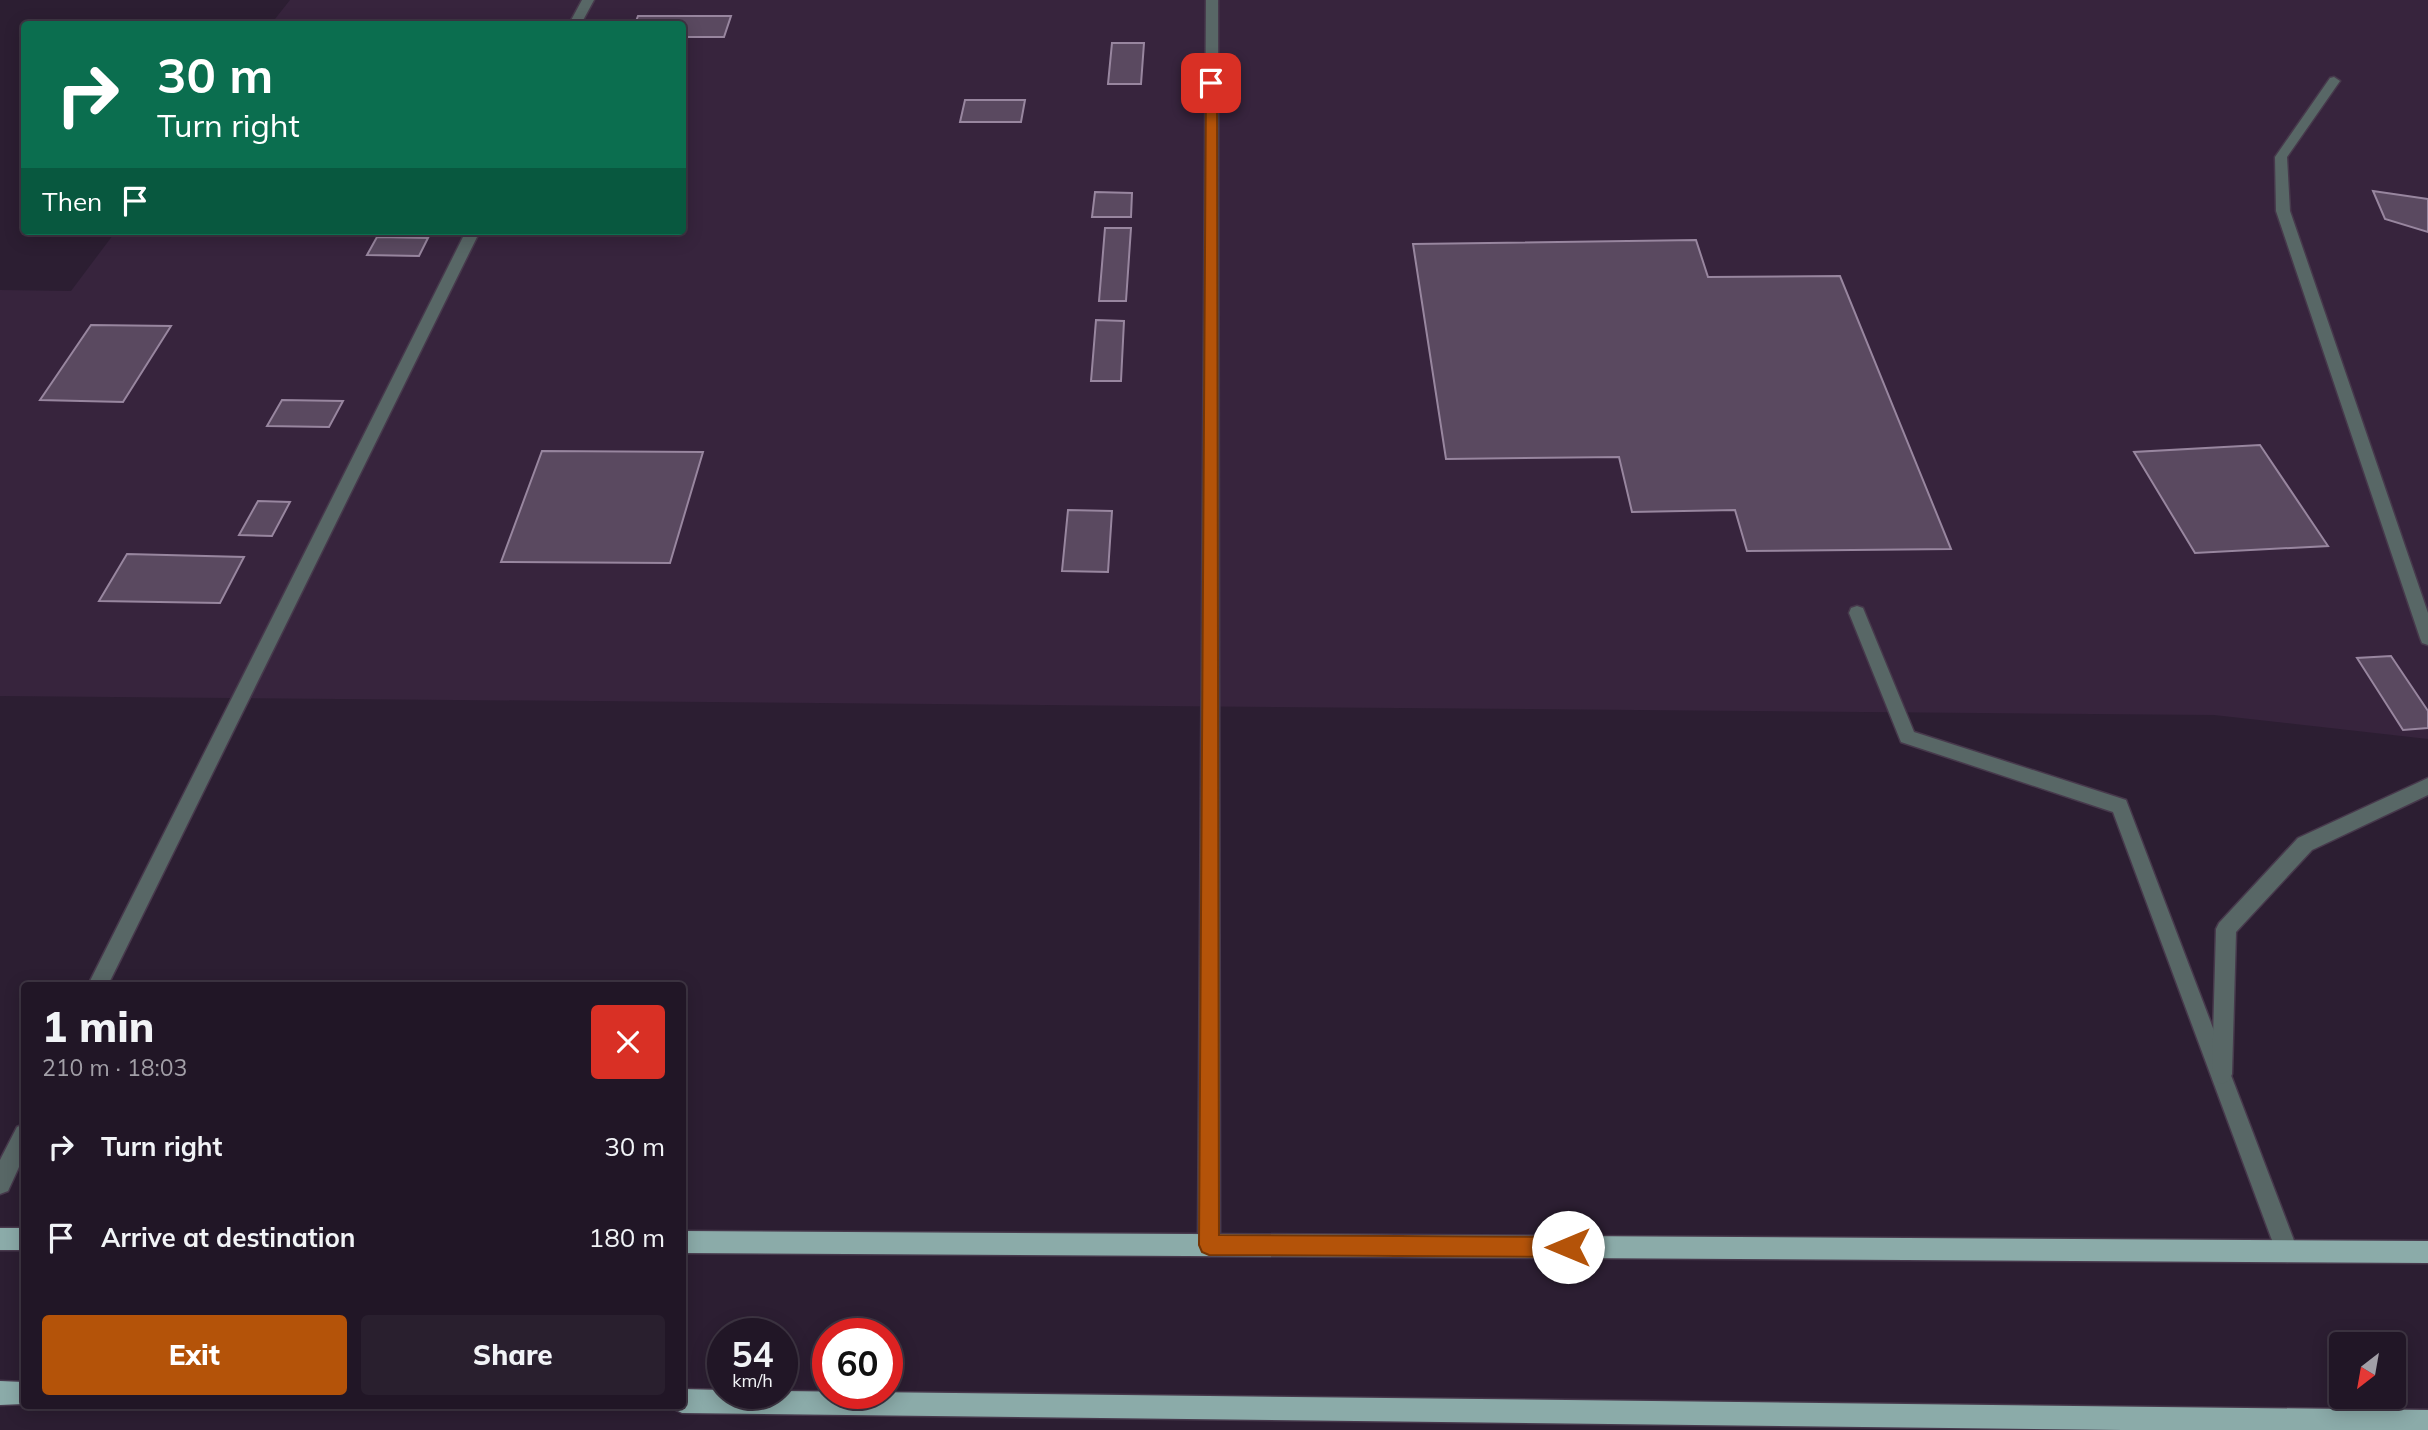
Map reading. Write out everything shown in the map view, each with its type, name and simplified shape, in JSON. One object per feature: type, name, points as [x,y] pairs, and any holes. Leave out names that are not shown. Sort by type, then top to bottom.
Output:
[{"type":"main road","points":[[0,1239],[21,1239]]},
{"type":"main road","points":[[686,1242],[2428,1252]]},
{"type":"main road","points":[[0,1393],[21,1393]]},
{"type":"main road","points":[[686,1401],[2428,1422]]},
{"type":"street","points":[[577,21],[588,0]]},
{"type":"street","points":[[1209,1245],[1212,0]]},
{"type":"street","points":[[2334,81],[2281,157],[2283,211],[2428,638]]},
{"type":"street","points":[[99,982],[471,235]]},
{"type":"street","points":[[1857,613],[1907,737],[2120,806],[2287,1251]]},
{"type":"street","points":[[2222,1074],[2226,929],[2305,844],[2408,798],[2428,786]]},
{"type":"street","points":[[0,1183],[21,1140]]},
{"type":"shaded area","points":[[290,0],[2428,0],[2428,739],[2214,715],[0,696],[0,290],[71,291],[113,235],[686,235],[686,21],[273,21]]},
{"type":"building","points":[[638,16],[731,16],[724,37],[686,37],[686,21],[636,21]]},
{"type":"building","points":[[1112,43],[1144,43],[1141,84],[1108,84]]},
{"type":"building","points":[[965,100],[1025,100],[1021,122],[960,122]]},
{"type":"building","points":[[2373,191],[2428,199],[2428,232],[2385,219]]},
{"type":"building","points":[[1095,192],[1132,193],[1131,217],[1092,217]]},
{"type":"building","points":[[1105,228],[1131,228],[1126,301],[1099,301]]},
{"type":"building","points":[[377,237],[428,238],[419,256],[367,255]]},
{"type":"building","points":[[1696,240],[1708,277],[1840,276],[1951,549],[1747,551],[1735,510],[1632,512],[1619,457],[1446,459],[1413,244]]},
{"type":"building","points":[[1096,320],[1124,321],[1121,381],[1091,381]]},
{"type":"building","points":[[91,325],[171,326],[123,402],[40,400]]},
{"type":"building","points":[[282,400],[343,401],[329,427],[267,426]]},
{"type":"building","points":[[2260,445],[2328,546],[2195,553],[2134,452]]},
{"type":"building","points":[[542,451],[703,452],[670,563],[501,562]]},
{"type":"building","points":[[258,501],[290,502],[272,536],[239,535]]},
{"type":"building","points":[[1068,510],[1112,511],[1108,572],[1062,571]]},
{"type":"building","points":[[127,554],[244,557],[220,603],[99,601]]},
{"type":"building","points":[[2391,656],[2428,711],[2428,728],[2403,730],[2357,658]]},
{"type":"route","points":[[1211,83],[1209,1245],[1568,1247]]}]
